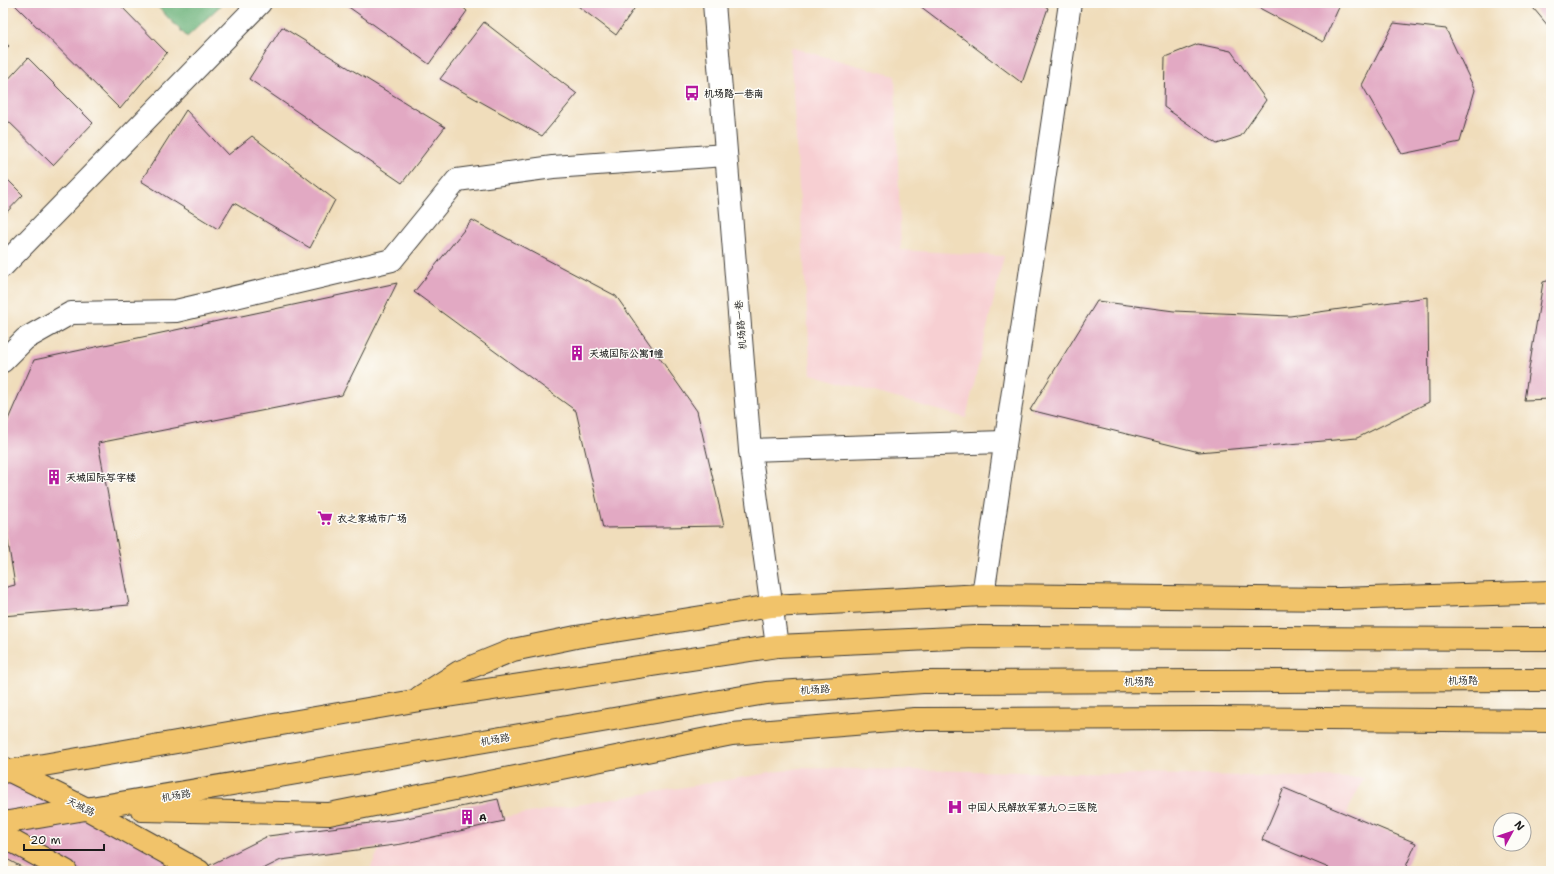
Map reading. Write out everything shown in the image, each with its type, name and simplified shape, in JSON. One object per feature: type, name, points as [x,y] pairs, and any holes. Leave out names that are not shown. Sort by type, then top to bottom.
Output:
[{"type":"main road","points":[[414,701],[459,672],[514,650],[576,637],[772,606],[983,595],[1340,599],[1551,592]]},
{"type":"main road","points":[[5,769],[414,701],[777,646],[975,637],[1551,639]]},
{"type":"main road","name":"机场路","points":[[3,823],[89,810],[766,693],[923,682],[1551,680]]},
{"type":"main road","name":"机场路","points":[[89,810],[330,814],[732,734],[915,719],[1209,718],[1551,721]]},
{"type":"main road","name":"天城路","points":[[5,769],[89,810],[199,871]]},
{"type":"main road","points":[[3,836],[66,871]]},
{"type":"street","points":[[3,266],[260,3]]},
{"type":"street","name":"机场路一巷","points":[[714,3],[750,450],[777,646]]},
{"type":"street","points":[[983,595],[1004,442],[1070,3]]},
{"type":"street","points":[[3,361],[25,339],[71,313],[176,311],[392,260],[457,180],[553,168],[726,155]]},
{"type":"street","points":[[750,450],[1004,442]]},
{"type":"shaded area","points":[[790,47],[895,76],[901,250],[1004,256],[966,418],[811,374]]},
{"type":"shaded area","name":"中国人民解放军第九〇三医院","points":[[799,768],[1364,778],[1318,871],[369,871],[385,837]]},
{"type":"green space","points":[[154,3],[223,3],[187,37]]},
{"type":"building","points":[[13,3],[118,3],[167,53],[120,109]]},
{"type":"building","points":[[343,3],[458,3],[467,11],[429,64]]},
{"type":"building","points":[[574,3],[638,3],[616,35]]},
{"type":"building","points":[[916,3],[1040,3],[1048,8],[1022,83]]},
{"type":"building","points":[[1250,3],[1341,3],[1323,42]]},
{"type":"building","points":[[1529,3],[1551,3],[1551,27],[1549,27]]},
{"type":"building","points":[[484,22],[577,94],[542,136],[440,79]]},
{"type":"building","points":[[1394,23],[1446,29],[1475,90],[1460,142],[1402,154],[1362,85]]},
{"type":"building","points":[[282,27],[445,127],[402,183],[249,79]]},
{"type":"building","points":[[3,40],[9,46],[3,52]]},
{"type":"building","points":[[1198,44],[1231,51],[1266,100],[1241,136],[1217,144],[1164,107],[1165,57]]},
{"type":"building","points":[[28,58],[93,123],[53,165],[3,116],[3,85]]},
{"type":"building","points":[[186,110],[228,155],[252,136],[335,200],[310,248],[234,203],[218,229],[141,181]]},
{"type":"building","points":[[3,175],[23,195],[3,216]]},
{"type":"building","name":"天城国际公寓1幢","points":[[472,220],[616,296],[697,411],[724,526],[603,528],[576,411],[414,292]]},
{"type":"building","points":[[1551,280],[1551,399],[1524,400],[1543,282]]},
{"type":"building","name":"天城国际写字楼","points":[[397,283],[342,395],[98,443],[129,605],[3,616],[3,588],[15,585],[3,511],[3,431],[34,360]]},
{"type":"building","points":[[1428,297],[1429,402],[1357,438],[1199,452],[1030,410],[1097,301],[1174,311],[1290,316]]},
{"type":"building","points":[[3,760],[202,869],[268,836],[402,819],[498,799],[504,821],[402,844],[281,860],[259,871],[29,871],[3,857]]},
{"type":"building","points":[[1284,788],[1416,843],[1404,871],[1336,871],[1262,840]]},
{"type":"place","name":"机场路一巷南","points":[[692,93]]},
{"type":"place","name":"天城国际公寓1幢","points":[[577,353]]},
{"type":"place","name":"天城国际写字楼","points":[[54,477]]},
{"type":"place","name":"衣之家城市广场","points":[[325,518]]},
{"type":"place","name":"中国人民解放军第九〇三医院","points":[[955,807]]},
{"type":"place","name":"A","points":[[467,817]]}]
